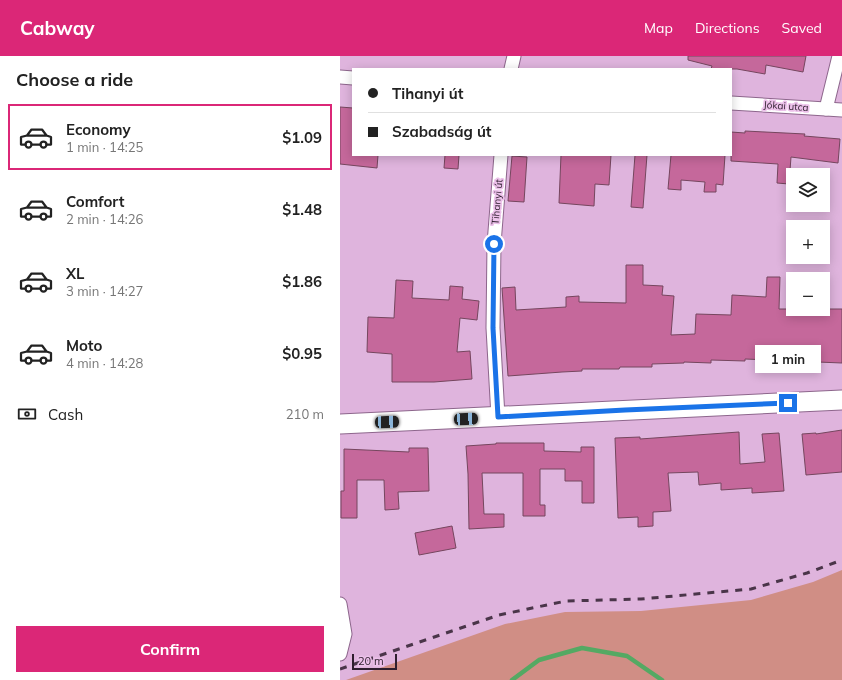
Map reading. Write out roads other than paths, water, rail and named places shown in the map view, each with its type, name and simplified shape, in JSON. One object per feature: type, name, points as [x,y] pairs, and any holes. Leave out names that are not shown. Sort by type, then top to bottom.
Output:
[{"type":"street","points":[[511,68],[514,56]]},
{"type":"street","points":[[826,109],[839,56]]},
{"type":"street","points":[[340,77],[352,78]]},
{"type":"street","name":"Jókai utca","points":[[732,103],[842,110]]},
{"type":"street","name":"Tihanyi út","points":[[498,417],[493,328],[494,260],[501,156]]},
{"type":"street","points":[[340,424],[842,400]]},
{"type":"street","points":[[340,604],[345,634],[340,654]]},
{"type":"waterway","points":[[512,680],[539,660],[582,648],[627,656],[662,680]]},
{"type":"railway","points":[[340,669],[499,615],[566,601],[641,599],[751,589],[807,573],[842,560]]}]
